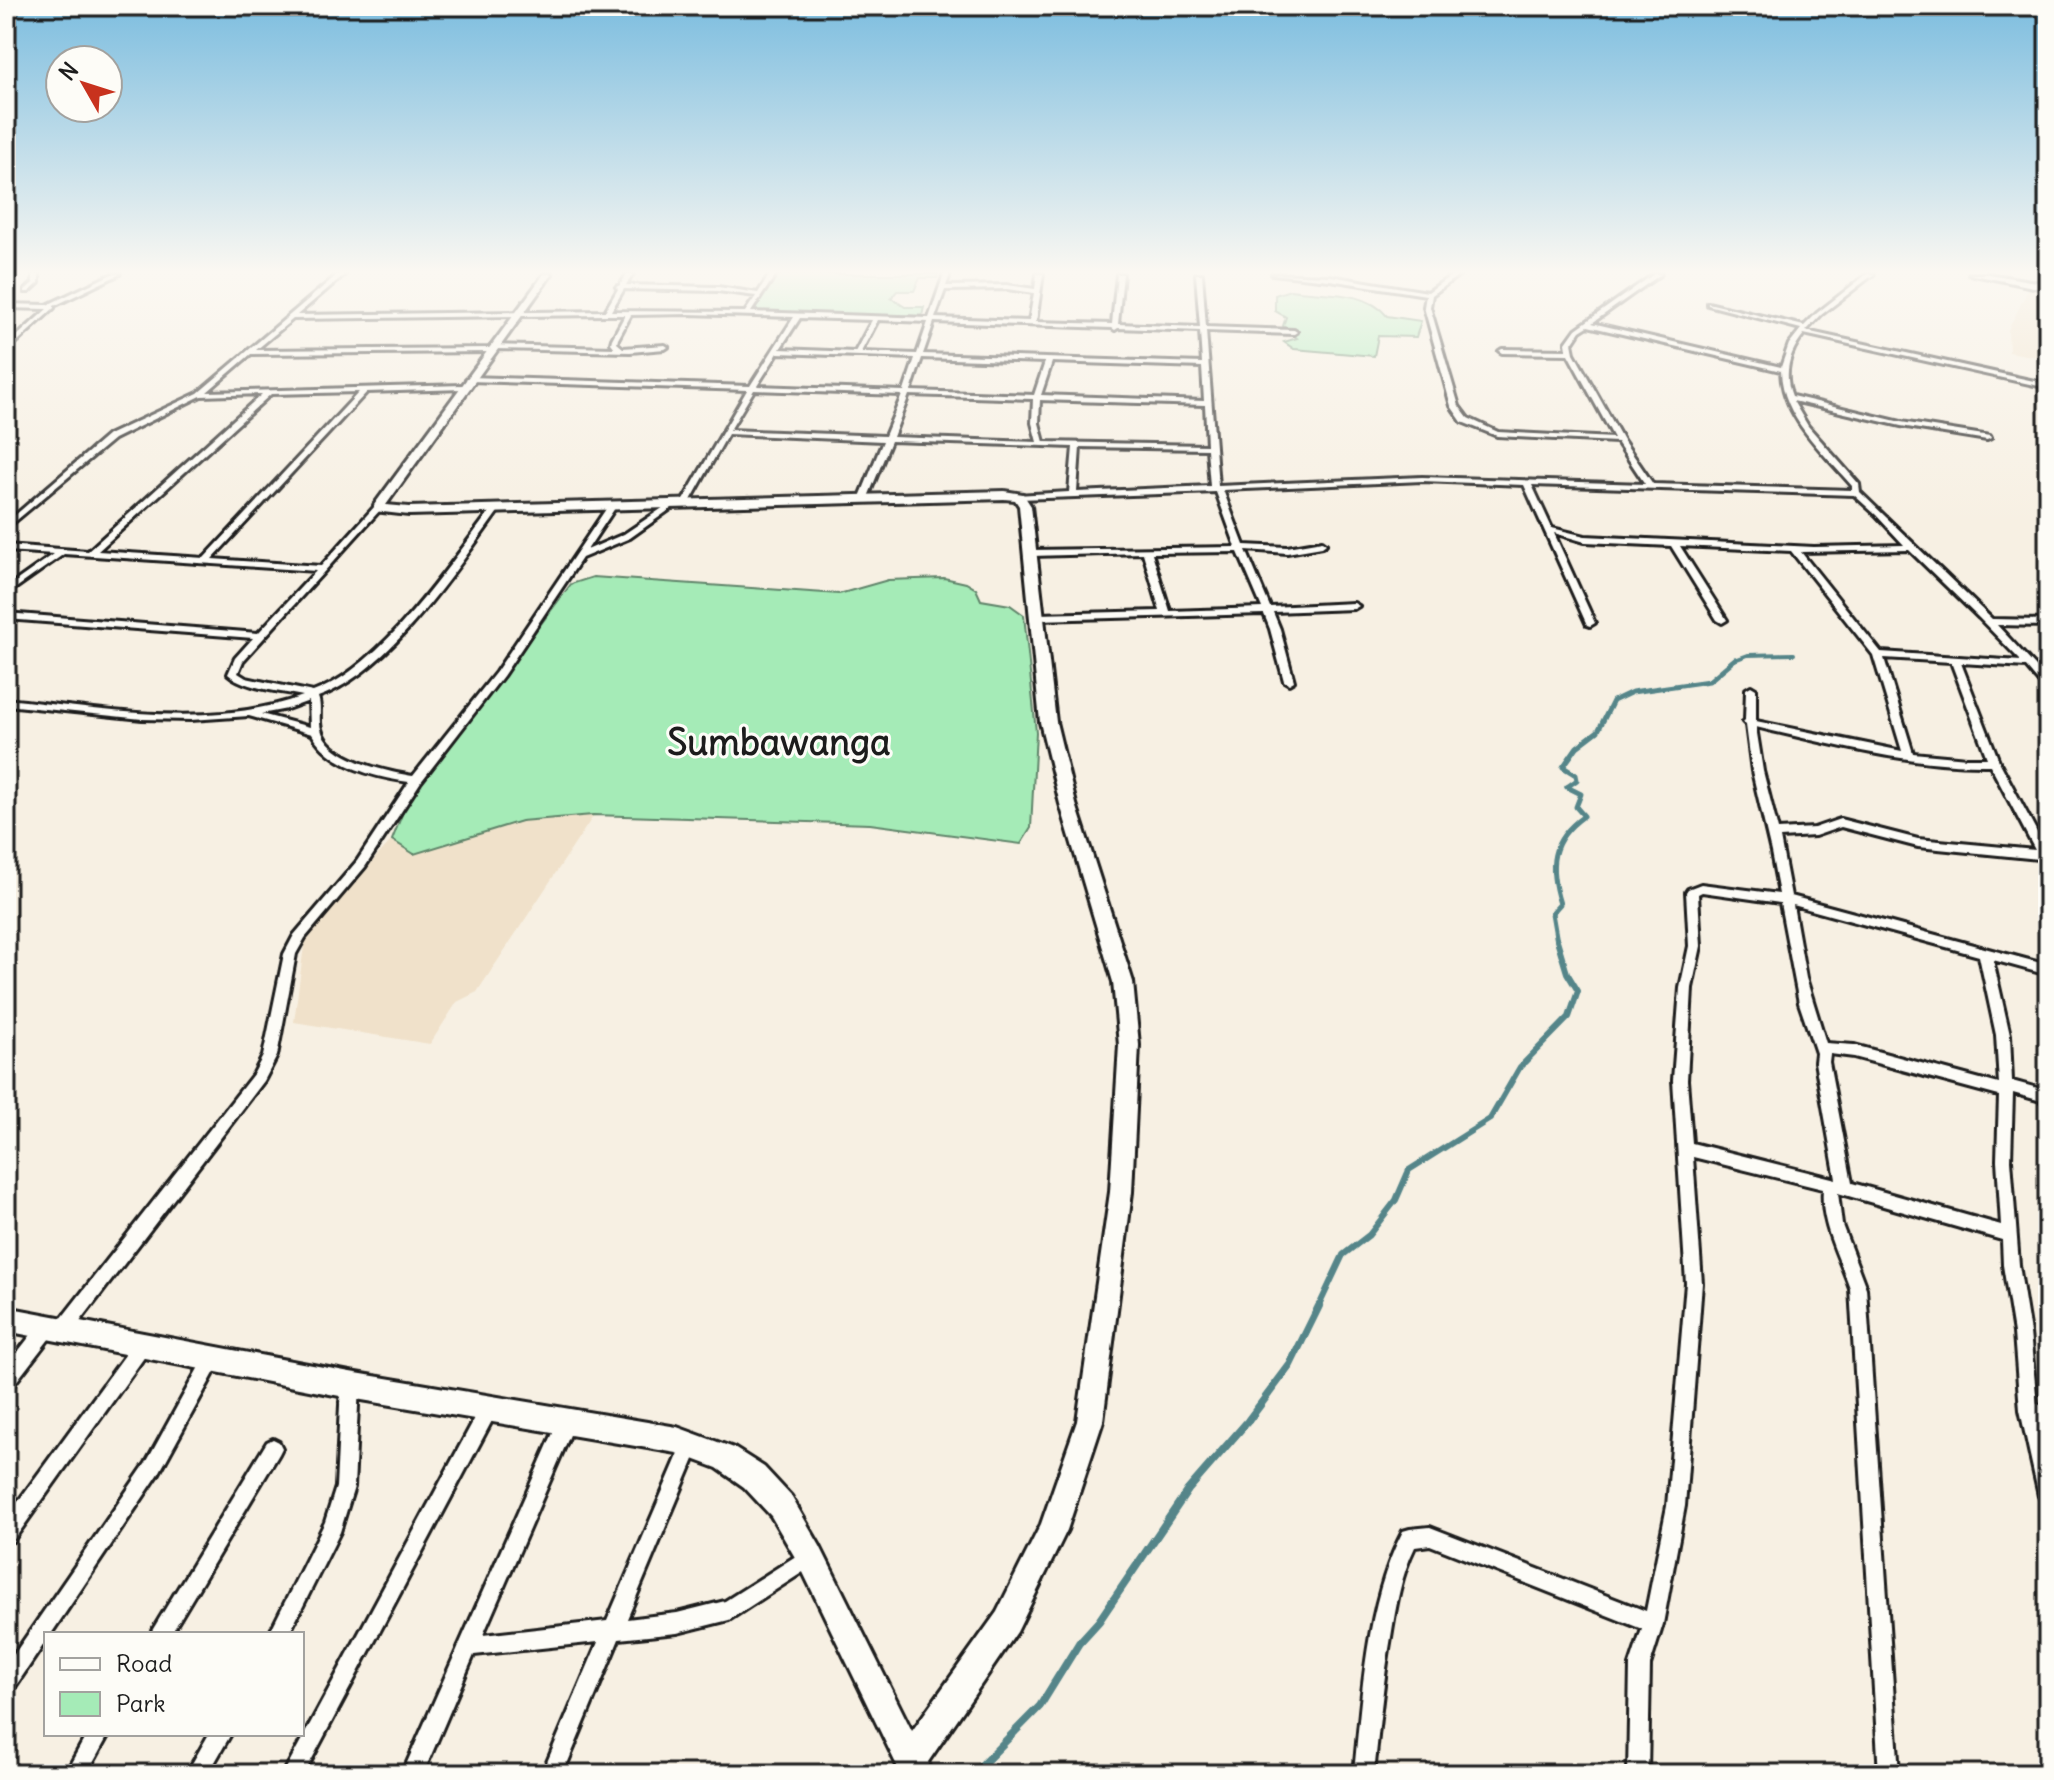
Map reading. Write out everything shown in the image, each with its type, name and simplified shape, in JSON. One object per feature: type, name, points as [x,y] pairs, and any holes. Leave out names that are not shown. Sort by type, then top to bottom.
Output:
[{"type":"street","points":[[6,527],[111,437],[200,394],[246,357]]},
{"type":"street","points":[[316,732],[318,705],[312,695],[236,678],[232,669],[378,508],[486,357]]},
{"type":"street","points":[[582,555],[635,531],[677,502],[727,432],[771,357]]},
{"type":"street","points":[[864,497],[906,395],[918,357]]},
{"type":"street","points":[[920,357],[1206,365]]},
{"type":"street","points":[[1205,357],[1217,490],[1275,629],[1289,681]]},
{"type":"street","points":[[1440,357],[1455,406],[1465,420],[1497,434],[1619,440]]},
{"type":"street","points":[[1574,357],[1619,440],[1650,486]]},
{"type":"street","points":[[1730,357],[1781,369]]},
{"type":"street","points":[[1785,357],[1781,369],[1787,397],[1856,486],[1856,493]]},
{"type":"street","points":[[1921,357],[2048,386]]},
{"type":"street","points":[[1041,444],[1033,418],[1049,361]]},
{"type":"street","points":[[200,394],[365,390],[466,383],[753,388],[1207,403]]},
{"type":"street","points":[[205,562],[365,390]]},
{"type":"street","points":[[91,553],[269,392]]},
{"type":"street","points":[[1787,397],[1901,424],[1987,438]]},
{"type":"street","points":[[727,432],[1212,447]]},
{"type":"street","points":[[1073,493],[1077,444]]},
{"type":"street","points":[[378,508],[496,509],[864,497],[1019,497],[1422,479],[1856,493],[1891,523],[1910,547],[1991,622],[2048,686]]},
{"type":"street","points":[[1527,482],[1590,623]]},
{"type":"street","points":[[914,1767],[1007,1622],[1053,1530],[1090,1421],[1120,1207],[1129,1045],[1123,982],[1068,804],[1048,722],[1025,506],[1019,497]]},
{"type":"street","points":[[6,1381],[55,1329],[259,1077],[270,1056],[290,954],[310,922],[361,864],[416,780],[500,674],[613,505]]},
{"type":"street","points":[[6,702],[154,715],[247,713],[268,711],[312,695],[344,680],[381,649],[434,589],[496,509]]},
{"type":"street","points":[[1551,530],[1573,538],[1674,543],[1793,548],[1910,547]]},
{"type":"street","points":[[1674,543],[1722,620]]},
{"type":"street","points":[[1031,553],[1297,549],[1322,544]]},
{"type":"street","points":[[6,548],[323,569]]},
{"type":"street","points":[[1793,548],[1878,655],[1908,754]]},
{"type":"street","points":[[6,592],[63,551]]},
{"type":"street","points":[[1147,552],[1166,614]]},
{"type":"street","points":[[1037,617],[1354,606]]},
{"type":"street","points":[[6,616],[259,636]]},
{"type":"street","points":[[1991,622],[2048,623]]},
{"type":"street","points":[[1878,655],[2030,664]]},
{"type":"street","points":[[1955,661],[1994,761],[2045,860]]},
{"type":"street","points":[[1751,689],[1748,722],[1773,834],[1797,969],[1812,1027],[1822,1051],[1838,1186],[1828,1211],[1858,1288],[1889,1774]]},
{"type":"street","points":[[247,713],[316,732],[326,744],[357,766],[380,775],[416,780]]},
{"type":"street","points":[[1748,722],[1908,754],[1956,761],[1994,761]]},
{"type":"street","points":[[1773,834],[1815,832],[1840,823],[1918,843],[2045,860]]},
{"type":"street","points":[[1638,1774],[1640,1665],[1653,1624],[1676,1506],[1694,1283],[1684,1148],[1682,1035],[1695,946],[1692,892],[1701,888],[1785,899],[2048,970]]},
{"type":"street","points":[[1985,953],[2003,1035],[2006,1088],[2003,1130],[2009,1235],[2029,1410],[2048,1496]]},
{"type":"street","points":[[1822,1051],[1829,1046],[1854,1051],[2048,1097]]},
{"type":"street","points":[[1684,1148],[1838,1186],[2009,1235]]},
{"type":"street","points":[[6,1319],[212,1360],[567,1421],[691,1445],[725,1457],[754,1477],[781,1506],[810,1556],[914,1767]]},
{"type":"street","points":[[6,1534],[142,1346]]},
{"type":"street","points":[[6,1683],[152,1469],[212,1360]]},
{"type":"street","points":[[280,1632],[333,1525],[345,1487],[350,1385]]},
{"type":"street","points":[[293,1774],[489,1409]]},
{"type":"street","points":[[2029,1410],[2048,1416]]},
{"type":"street","points":[[412,1774],[567,1421]]},
{"type":"street","points":[[552,1774],[691,1445]]},
{"type":"street","points":[[161,1632],[273,1448]]},
{"type":"street","points":[[1364,1774],[1380,1651],[1401,1552],[1410,1538],[1430,1536],[1653,1624]]},
{"type":"street","points":[[470,1646],[677,1623],[729,1610],[810,1556]]},
{"type":"street","points":[[75,1774],[98,1736]]},
{"type":"street","points":[[196,1774],[220,1736]]},
{"type":"shaded area","points":[[593,577],[839,594],[888,580],[944,578],[966,583],[976,589],[981,600],[1010,605],[1024,615],[1036,732],[1031,828],[1021,844],[870,824],[594,815],[477,992],[457,1002],[430,1044],[294,1022],[305,938],[340,890],[353,882],[392,840],[407,802],[571,584]]},
{"type":"green space","points":[[593,577],[839,594],[888,580],[944,578],[966,583],[976,589],[981,600],[1010,605],[1024,615],[1036,732],[1031,828],[1021,844],[870,824],[593,815],[521,821],[414,854],[392,840],[407,802],[571,584]]},
{"type":"waterway","points":[[1733,661],[1748,655],[1794,654]]},
{"type":"waterway","points":[[1557,942],[1552,913],[1560,904],[1554,878],[1555,855],[1564,835],[1584,816],[1576,807],[1581,794],[1567,787],[1577,780],[1576,775],[1563,767],[1577,747],[1598,731],[1613,701],[1632,692],[1709,681],[1733,661]]},
{"type":"waterway","points":[[1318,1308],[1343,1255],[1369,1235],[1396,1200],[1409,1170],[1490,1119],[1520,1067],[1569,1017],[1578,991],[1567,973],[1557,940]]},
{"type":"waterway","points":[[973,1774],[1040,1706],[1079,1643],[1099,1621],[1188,1490],[1248,1421],[1290,1365],[1319,1306]]},
{"type":"district","name":"Sumbawanga","points":[[779,742]]}]
